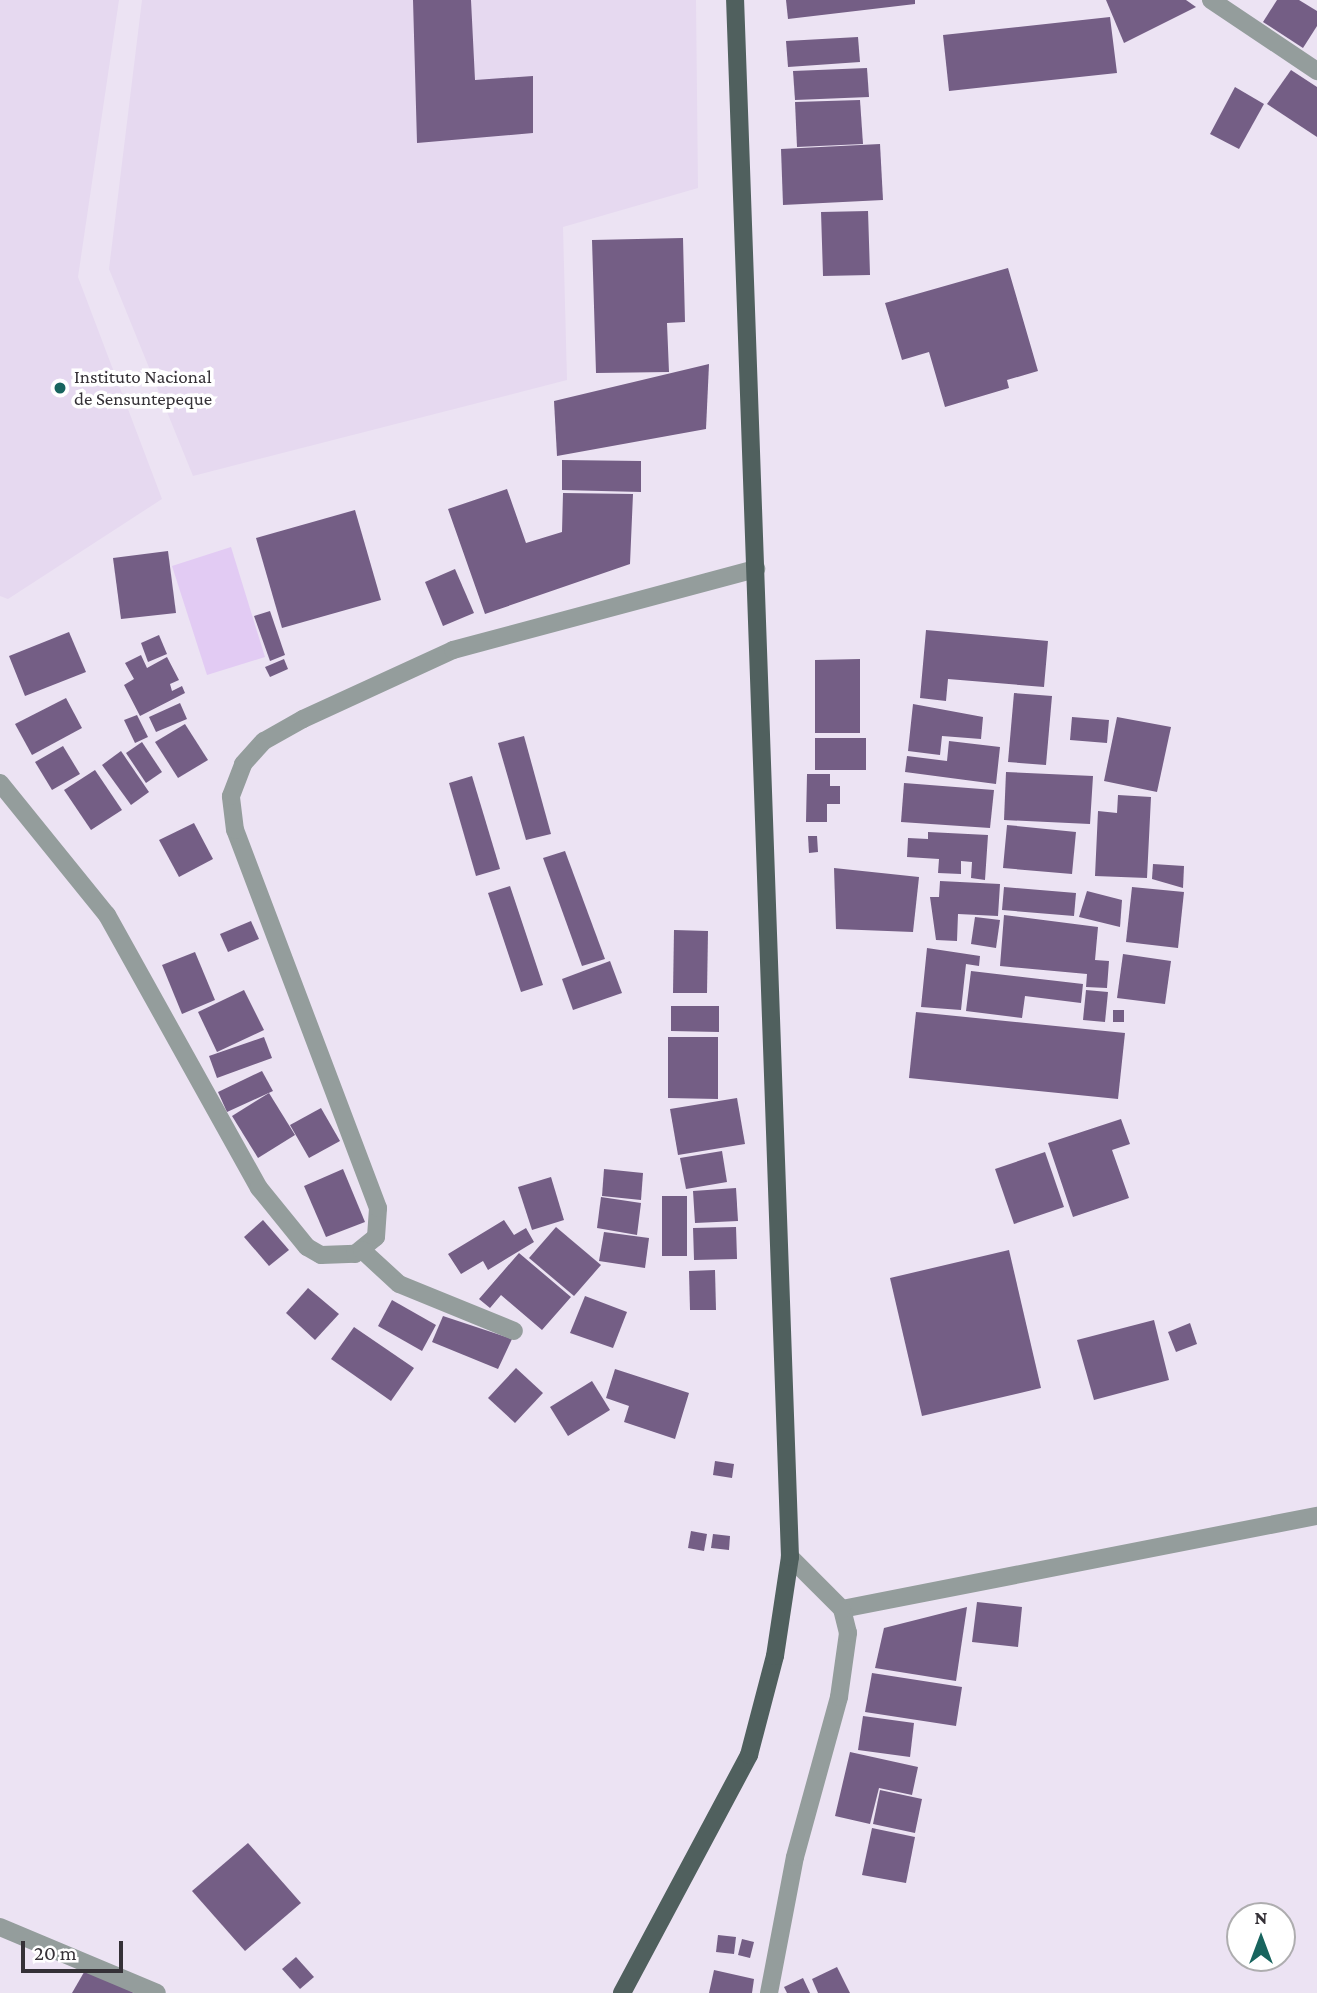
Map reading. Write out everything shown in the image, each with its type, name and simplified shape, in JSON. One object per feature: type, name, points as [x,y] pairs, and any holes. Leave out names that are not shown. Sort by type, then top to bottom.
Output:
[{"type":"main road","points":[[622,1993],[749,1755],[775,1656],[790,1557],[735,0]]},
{"type":"street","points":[[1211,0],[1317,71]]},
{"type":"street","points":[[0,783],[107,915],[218,1121],[295,1235],[321,1255],[362,1250],[379,1229],[373,1188],[235,830],[230,796],[243,764],[264,741],[303,719],[453,650],[756,569]]},
{"type":"street","points":[[362,1250],[399,1284],[514,1331]]},
{"type":"street","points":[[842,1609],[1317,1516]]},
{"type":"street","points":[[769,1993],[795,1857],[839,1697],[848,1633],[842,1609],[790,1557]]},
{"type":"street","points":[[0,1927],[157,1993]]},
{"type":"shaded area","name":"Instituto Nacional de Sensuntepeque","points":[[0,0],[119,0],[78,277],[162,499],[8,599],[0,596]]},
{"type":"shaded area","points":[[142,0],[696,0],[698,188],[563,227],[567,380],[193,476],[109,269]]},
{"type":"shaded area","points":[[231,547],[265,657],[207,675],[172,566]]},
{"type":"building","points":[[413,0],[471,0],[475,80],[533,76],[533,133],[417,143]]},
{"type":"building","points":[[786,0],[915,0],[915,4],[788,19]]},
{"type":"building","points":[[1106,0],[1186,0],[1196,7],[1124,43]]},
{"type":"building","points":[[1277,0],[1299,0],[1317,11],[1317,26],[1303,48],[1263,22]]},
{"type":"building","points":[[1110,17],[1117,73],[949,91],[943,35]]},
{"type":"building","points":[[858,37],[860,62],[788,67],[786,41]]},
{"type":"building","points":[[867,68],[869,97],[795,100],[793,71]]},
{"type":"building","points":[[1291,70],[1317,87],[1317,137],[1267,104]]},
{"type":"building","points":[[1235,87],[1264,104],[1239,149],[1210,134]]},
{"type":"building","points":[[860,100],[863,144],[797,147],[795,102]]},
{"type":"building","points":[[880,144],[883,200],[783,205],[781,149]]},
{"type":"building","points":[[868,211],[870,275],[823,276],[821,212]]},
{"type":"building","points":[[683,238],[685,322],[667,323],[669,372],[596,373],[592,240]]},
{"type":"building","points":[[1008,268],[1038,371],[1007,380],[1009,388],[945,407],[929,352],[902,360],[885,303]]},
{"type":"building","points":[[709,364],[706,429],[557,456],[554,401]]},
{"type":"building","points":[[562,460],[641,461],[641,492],[562,490]]},
{"type":"building","points":[[507,489],[526,543],[562,532],[563,493],[633,494],[630,564],[485,614],[448,509]]},
{"type":"building","points":[[355,510],[381,600],[282,628],[256,538]]},
{"type":"building","points":[[168,551],[176,613],[121,619],[113,558]]},
{"type":"building","points":[[455,569],[474,613],[443,626],[425,582]]},
{"type":"building","points":[[270,611],[285,655],[270,661],[254,616]]},
{"type":"building","points":[[926,630],[1048,641],[1044,687],[948,679],[946,701],[920,698]]},
{"type":"building","points":[[69,632],[86,672],[25,696],[9,656]]},
{"type":"building","points":[[159,635],[167,654],[148,662],[141,643]]},
{"type":"building","points":[[141,655],[147,668],[167,657],[179,680],[170,684],[172,691],[182,686],[185,693],[140,716],[124,685],[134,679],[125,663]]},
{"type":"building","points":[[284,659],[288,669],[270,677],[265,667]]},
{"type":"building","points":[[860,659],[860,733],[815,733],[815,660]]},
{"type":"building","points":[[1014,693],[1052,696],[1046,765],[1008,762]]},
{"type":"building","points":[[66,698],[82,728],[32,755],[15,724]]},
{"type":"building","points":[[180,703],[187,719],[156,732],[149,717]]},
{"type":"building","points":[[913,704],[983,717],[981,739],[942,736],[940,755],[908,751]]},
{"type":"building","points":[[137,715],[148,737],[135,743],[124,720]]},
{"type":"building","points":[[1072,717],[1109,720],[1107,743],[1070,740]]},
{"type":"building","points":[[1117,717],[1171,727],[1157,792],[1104,781]]},
{"type":"building","points":[[185,724],[208,760],[178,778],[155,742]]},
{"type":"building","points":[[524,736],[551,834],[526,840],[498,743]]},
{"type":"building","points":[[815,738],[866,738],[866,770],[815,770]]},
{"type":"building","points":[[949,741],[1000,747],[996,784],[905,772],[907,756],[947,761]]},
{"type":"building","points":[[142,742],[162,772],[146,783],[126,753]]},
{"type":"building","points":[[63,746],[80,774],[52,790],[35,762]]},
{"type":"building","points":[[121,751],[149,792],[131,805],[102,765]]},
{"type":"building","points":[[95,770],[122,810],[91,830],[64,790]]},
{"type":"building","points":[[1006,772],[1093,776],[1090,824],[1004,820]]},
{"type":"building","points":[[807,774],[830,774],[830,786],[840,786],[840,804],[827,804],[827,822],[806,822]]},
{"type":"building","points":[[472,776],[500,869],[476,876],[449,783]]},
{"type":"building","points":[[904,783],[994,790],[990,828],[901,822]]},
{"type":"building","points":[[1118,795],[1151,797],[1147,878],[1095,876],[1098,811],[1117,813]]},
{"type":"building","points":[[194,823],[213,859],[179,877],[159,840]]},
{"type":"building","points":[[1007,825],[1076,832],[1072,874],[1003,868]]},
{"type":"building","points":[[928,832],[988,835],[985,880],[971,878],[972,862],[961,861],[961,874],[938,873],[939,859],[907,857],[908,838],[928,839]]},
{"type":"building","points":[[808,836],[817,836],[818,852],[809,853]]},
{"type":"building","points":[[565,851],[605,959],[582,966],[543,858]]},
{"type":"building","points":[[1153,864],[1184,866],[1183,888],[1152,879]]},
{"type":"building","points":[[834,868],[919,877],[913,932],[836,929]]},
{"type":"building","points":[[940,881],[1000,884],[998,916],[958,914],[957,941],[936,940],[930,897],[939,897]]},
{"type":"building","points":[[510,886],[543,985],[521,992],[488,893]]},
{"type":"building","points":[[1004,887],[1076,893],[1074,916],[1002,910]]},
{"type":"building","points":[[1132,887],[1184,892],[1178,948],[1126,942]]},
{"type":"building","points":[[1087,891],[1122,900],[1120,927],[1079,917]]},
{"type":"building","points":[[1004,915],[1098,927],[1095,960],[1109,961],[1107,988],[1086,987],[1087,974],[1000,966]]},
{"type":"building","points":[[975,917],[1000,920],[996,948],[971,944]]},
{"type":"building","points":[[251,921],[259,939],[228,952],[220,934]]},
{"type":"building","points":[[674,930],[708,931],[707,993],[673,993]]},
{"type":"building","points":[[927,948],[980,956],[979,966],[966,964],[961,1010],[921,1007]]},
{"type":"building","points":[[195,952],[215,1000],[182,1014],[162,965]]},
{"type":"building","points":[[1123,954],[1171,961],[1165,1004],[1117,998]]},
{"type":"building","points":[[610,961],[622,993],[573,1010],[562,979]]},
{"type":"building","points":[[971,971],[1083,984],[1081,1003],[1025,996],[1022,1018],[966,1011]]},
{"type":"building","points":[[244,990],[264,1030],[217,1052],[198,1012]]},
{"type":"building","points":[[1086,990],[1108,992],[1105,1022],[1083,1020]]},
{"type":"building","points":[[671,1006],[719,1006],[719,1032],[671,1031]]},
{"type":"building","points":[[1113,1010],[1124,1010],[1124,1022],[1113,1022]]},
{"type":"building","points":[[916,1012],[1125,1033],[1118,1099],[909,1078]]},
{"type":"building","points":[[264,1037],[272,1058],[217,1078],[209,1056]]},
{"type":"building","points":[[668,1037],[718,1037],[718,1099],[668,1098]]},
{"type":"building","points":[[262,1071],[273,1091],[227,1112],[218,1092]]},
{"type":"building","points":[[269,1093],[295,1135],[258,1158],[232,1116]]},
{"type":"building","points":[[737,1098],[745,1144],[678,1155],[670,1109]]},
{"type":"building","points":[[321,1108],[340,1141],[309,1158],[290,1125]]},
{"type":"building","points":[[1121,1119],[1130,1144],[1112,1150],[1129,1198],[1073,1217],[1048,1143]]},
{"type":"building","points":[[722,1151],[727,1182],[686,1189],[680,1158]]},
{"type":"building","points":[[1045,1152],[1064,1207],[1014,1224],[995,1169]]},
{"type":"building","points":[[343,1169],[365,1222],[326,1237],[304,1186]]},
{"type":"building","points":[[604,1169],[643,1173],[641,1200],[602,1196]]},
{"type":"building","points":[[551,1177],[564,1220],[532,1230],[518,1187]]},
{"type":"building","points":[[736,1188],[738,1221],[695,1223],[693,1191]]},
{"type":"building","points":[[662,1196],[687,1196],[687,1256],[662,1256]]},
{"type":"building","points":[[601,1197],[641,1203],[637,1235],[597,1228]]},
{"type":"building","points":[[263,1220],[289,1250],[269,1266],[244,1237]]},
{"type":"building","points":[[504,1220],[514,1235],[526,1228],[534,1242],[488,1270],[483,1261],[461,1274],[448,1254]]},
{"type":"building","points":[[556,1227],[601,1265],[574,1296],[529,1258]]},
{"type":"building","points":[[736,1227],[737,1259],[694,1260],[693,1228]]},
{"type":"building","points":[[604,1232],[649,1238],[645,1268],[599,1261]]},
{"type":"building","points":[[1009,1250],[1041,1388],[922,1416],[890,1278]]},
{"type":"building","points":[[519,1253],[571,1297],[542,1330],[501,1295],[490,1308],[479,1299]]},
{"type":"building","points":[[715,1270],[716,1310],[690,1310],[689,1271]]},
{"type":"building","points":[[308,1288],[339,1314],[315,1340],[286,1313]]},
{"type":"building","points":[[585,1296],[627,1312],[613,1348],[570,1333]]},
{"type":"building","points":[[392,1300],[436,1325],[422,1351],[378,1326]]},
{"type":"building","points":[[443,1316],[512,1339],[498,1369],[432,1342]]},
{"type":"building","points":[[1154,1320],[1169,1380],[1094,1400],[1077,1340]]},
{"type":"building","points":[[1190,1323],[1197,1344],[1176,1352],[1168,1332]]},
{"type":"building","points":[[354,1327],[414,1368],[391,1401],[331,1359]]},
{"type":"building","points":[[516,1368],[543,1393],[515,1423],[488,1398]]},
{"type":"building","points":[[615,1369],[689,1393],[675,1439],[624,1422],[629,1406],[606,1398]]},
{"type":"building","points":[[592,1381],[610,1410],[568,1436],[550,1407]]},
{"type":"building","points":[[715,1461],[734,1464],[732,1478],[713,1475]]},
{"type":"building","points":[[691,1531],[707,1534],[704,1551],[688,1548]]},
{"type":"building","points":[[713,1534],[730,1536],[729,1550],[711,1548]]},
{"type":"building","points":[[977,1602],[1022,1607],[1018,1647],[972,1642]]},
{"type":"building","points":[[967,1607],[956,1681],[875,1668],[884,1628]]},
{"type":"building","points":[[872,1673],[962,1687],[956,1726],[865,1712]]},
{"type":"building","points":[[863,1716],[914,1723],[910,1757],[858,1750]]},
{"type":"building","points":[[850,1752],[918,1767],[912,1795],[879,1788],[870,1824],[835,1816]]},
{"type":"building","points":[[880,1790],[922,1799],[915,1833],[873,1824]]},
{"type":"building","points":[[872,1828],[915,1837],[906,1883],[862,1875]]},
{"type":"building","points":[[248,1843],[301,1903],[245,1951],[192,1891]]},
{"type":"building","points":[[718,1935],[736,1937],[734,1954],[716,1952]]},
{"type":"building","points":[[742,1939],[754,1942],[750,1958],[738,1955]]},
{"type":"building","points":[[296,1957],[314,1977],[300,1989],[282,1969]]},
{"type":"building","points":[[87,1967],[134,1993],[72,1993]]},
{"type":"building","points":[[837,1967],[850,1993],[818,1993],[812,1979]]},
{"type":"building","points":[[714,1970],[754,1979],[752,1993],[709,1993]]},
{"type":"building","points":[[803,1978],[810,1993],[787,1993],[784,1987]]},
{"type":"place","name":"Instituto Nacional de Sensuntepeque","points":[[60,388]]}]
